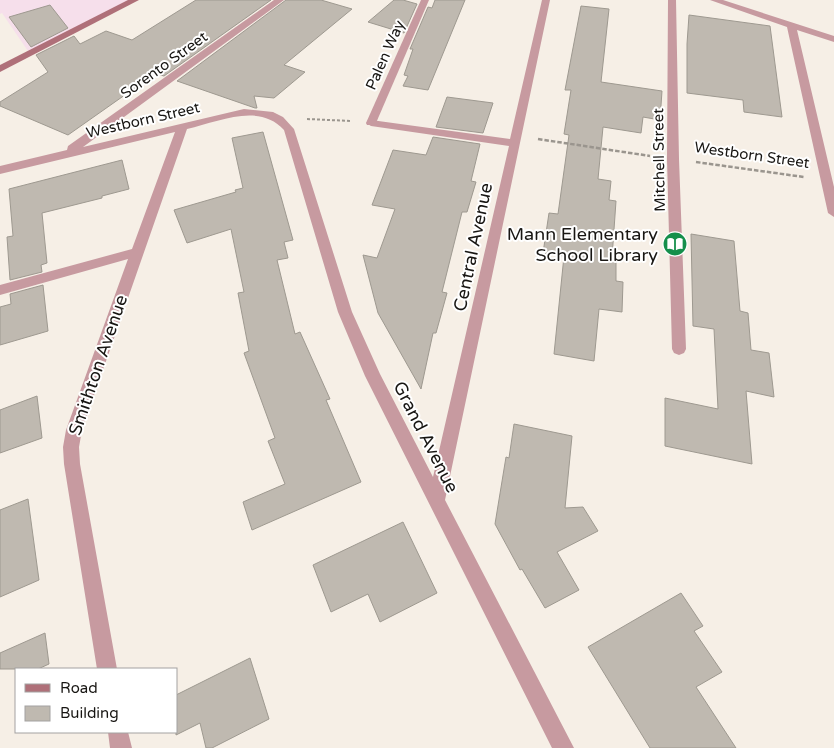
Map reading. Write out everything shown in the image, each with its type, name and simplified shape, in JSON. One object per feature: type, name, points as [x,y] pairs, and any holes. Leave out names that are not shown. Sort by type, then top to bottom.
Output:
[{"type":"street","points":[[0,69],[135,0]]},
{"type":"street","name":"Sorento Street","points":[[65,154],[280,0]]},
{"type":"street","name":"Palen Way","points":[[371,123],[425,0]]},
{"type":"street","name":"Central Avenue","points":[[436,502],[546,0]]},
{"type":"street","name":"Mitchell Street","points":[[672,0],[673,159],[679,349]]},
{"type":"street","points":[[714,0],[834,38]]},
{"type":"street","points":[[791,25],[834,213]]},
{"type":"street","name":"Westborn Street","points":[[0,170],[244,112],[258,111],[276,116]]},
{"type":"street","name":"Grand Avenue","points":[[276,116],[289,129],[345,312],[373,376],[436,502],[564,748]]},
{"type":"street","points":[[371,123],[516,139]]},
{"type":"street","name":"Smithton Avenue","points":[[107,668],[72,464],[71,447],[74,430],[182,127]]},
{"type":"street","points":[[0,290],[137,252]]},
{"type":"street","points":[[118,733],[120,748]]},
{"type":"path","points":[[276,116],[371,123]]},
{"type":"path","name":"Westborn Street","points":[[516,139],[827,180]]},
{"type":"shaded area","points":[[0,0],[135,0],[30,54],[2,13],[0,14]]},
{"type":"building","points":[[196,0],[271,0],[164,76],[157,74],[149,78],[68,135],[0,106],[0,102],[48,72],[36,55],[74,36],[80,44],[106,31],[132,40]]},
{"type":"building","points":[[286,0],[321,0],[352,9],[284,65],[305,72],[274,98],[254,96],[257,108],[255,108],[177,81]]},
{"type":"building","points":[[394,0],[403,0],[417,4],[404,33],[368,22]]},
{"type":"building","points":[[435,0],[465,0],[428,90],[403,86],[408,76],[404,75],[413,49],[410,49],[428,7],[432,8]]},
{"type":"building","points":[[50,5],[68,28],[31,47],[9,17]]},
{"type":"building","points":[[581,6],[609,9],[601,82],[662,91],[660,120],[643,117],[641,133],[603,127],[598,179],[611,181],[609,200],[616,201],[612,258],[616,259],[616,281],[623,282],[622,312],[599,309],[594,361],[554,354],[564,256],[543,253],[549,213],[558,214],[569,135],[564,134],[571,90],[565,90]]},
{"type":"building","points":[[689,15],[770,26],[782,117],[744,112],[743,100],[687,93]]},
{"type":"building","points":[[447,97],[493,103],[483,133],[436,127]]},
{"type":"building","points":[[263,132],[293,240],[284,242],[288,258],[277,260],[295,334],[300,332],[330,399],[326,400],[361,482],[252,530],[243,502],[285,484],[268,441],[275,438],[244,353],[249,351],[238,293],[244,292],[231,229],[187,243],[174,210],[236,192],[235,190],[243,188],[232,138]]},
{"type":"building","points":[[433,137],[480,144],[471,181],[476,182],[467,212],[462,212],[442,292],[447,293],[436,333],[433,333],[421,389],[378,313],[363,255],[377,258],[395,209],[372,205],[393,150],[426,155]]},
{"type":"building","points":[[122,160],[129,189],[42,213],[47,263],[41,265],[42,272],[10,280],[7,237],[13,236],[9,189]]},
{"type":"building","points":[[691,234],[734,241],[740,311],[748,313],[751,350],[769,353],[774,397],[746,391],[752,464],[665,446],[665,398],[718,409],[714,329],[693,326]]},
{"type":"building","points":[[43,285],[48,331],[0,345],[0,307],[11,304],[10,294]]},
{"type":"building","points":[[37,396],[42,438],[0,453],[0,410]]},
{"type":"building","points":[[514,424],[572,436],[565,508],[583,507],[598,531],[557,552],[579,590],[545,608],[522,569],[520,570],[495,524],[506,457],[509,458]]},
{"type":"building","points":[[28,499],[39,580],[0,597],[0,510]]},
{"type":"building","points":[[403,522],[437,593],[380,622],[368,594],[331,612],[313,565]]},
{"type":"building","points":[[681,593],[703,626],[694,631],[722,672],[696,687],[736,748],[650,748],[588,647]]},
{"type":"building","points":[[45,633],[49,664],[40,668],[0,669],[0,653]]},
{"type":"building","points":[[250,658],[269,719],[212,748],[206,748],[200,723],[176,735],[178,733],[178,694]]},
{"type":"place","name":"Mann Elementary School Library","points":[[675,244]]}]
